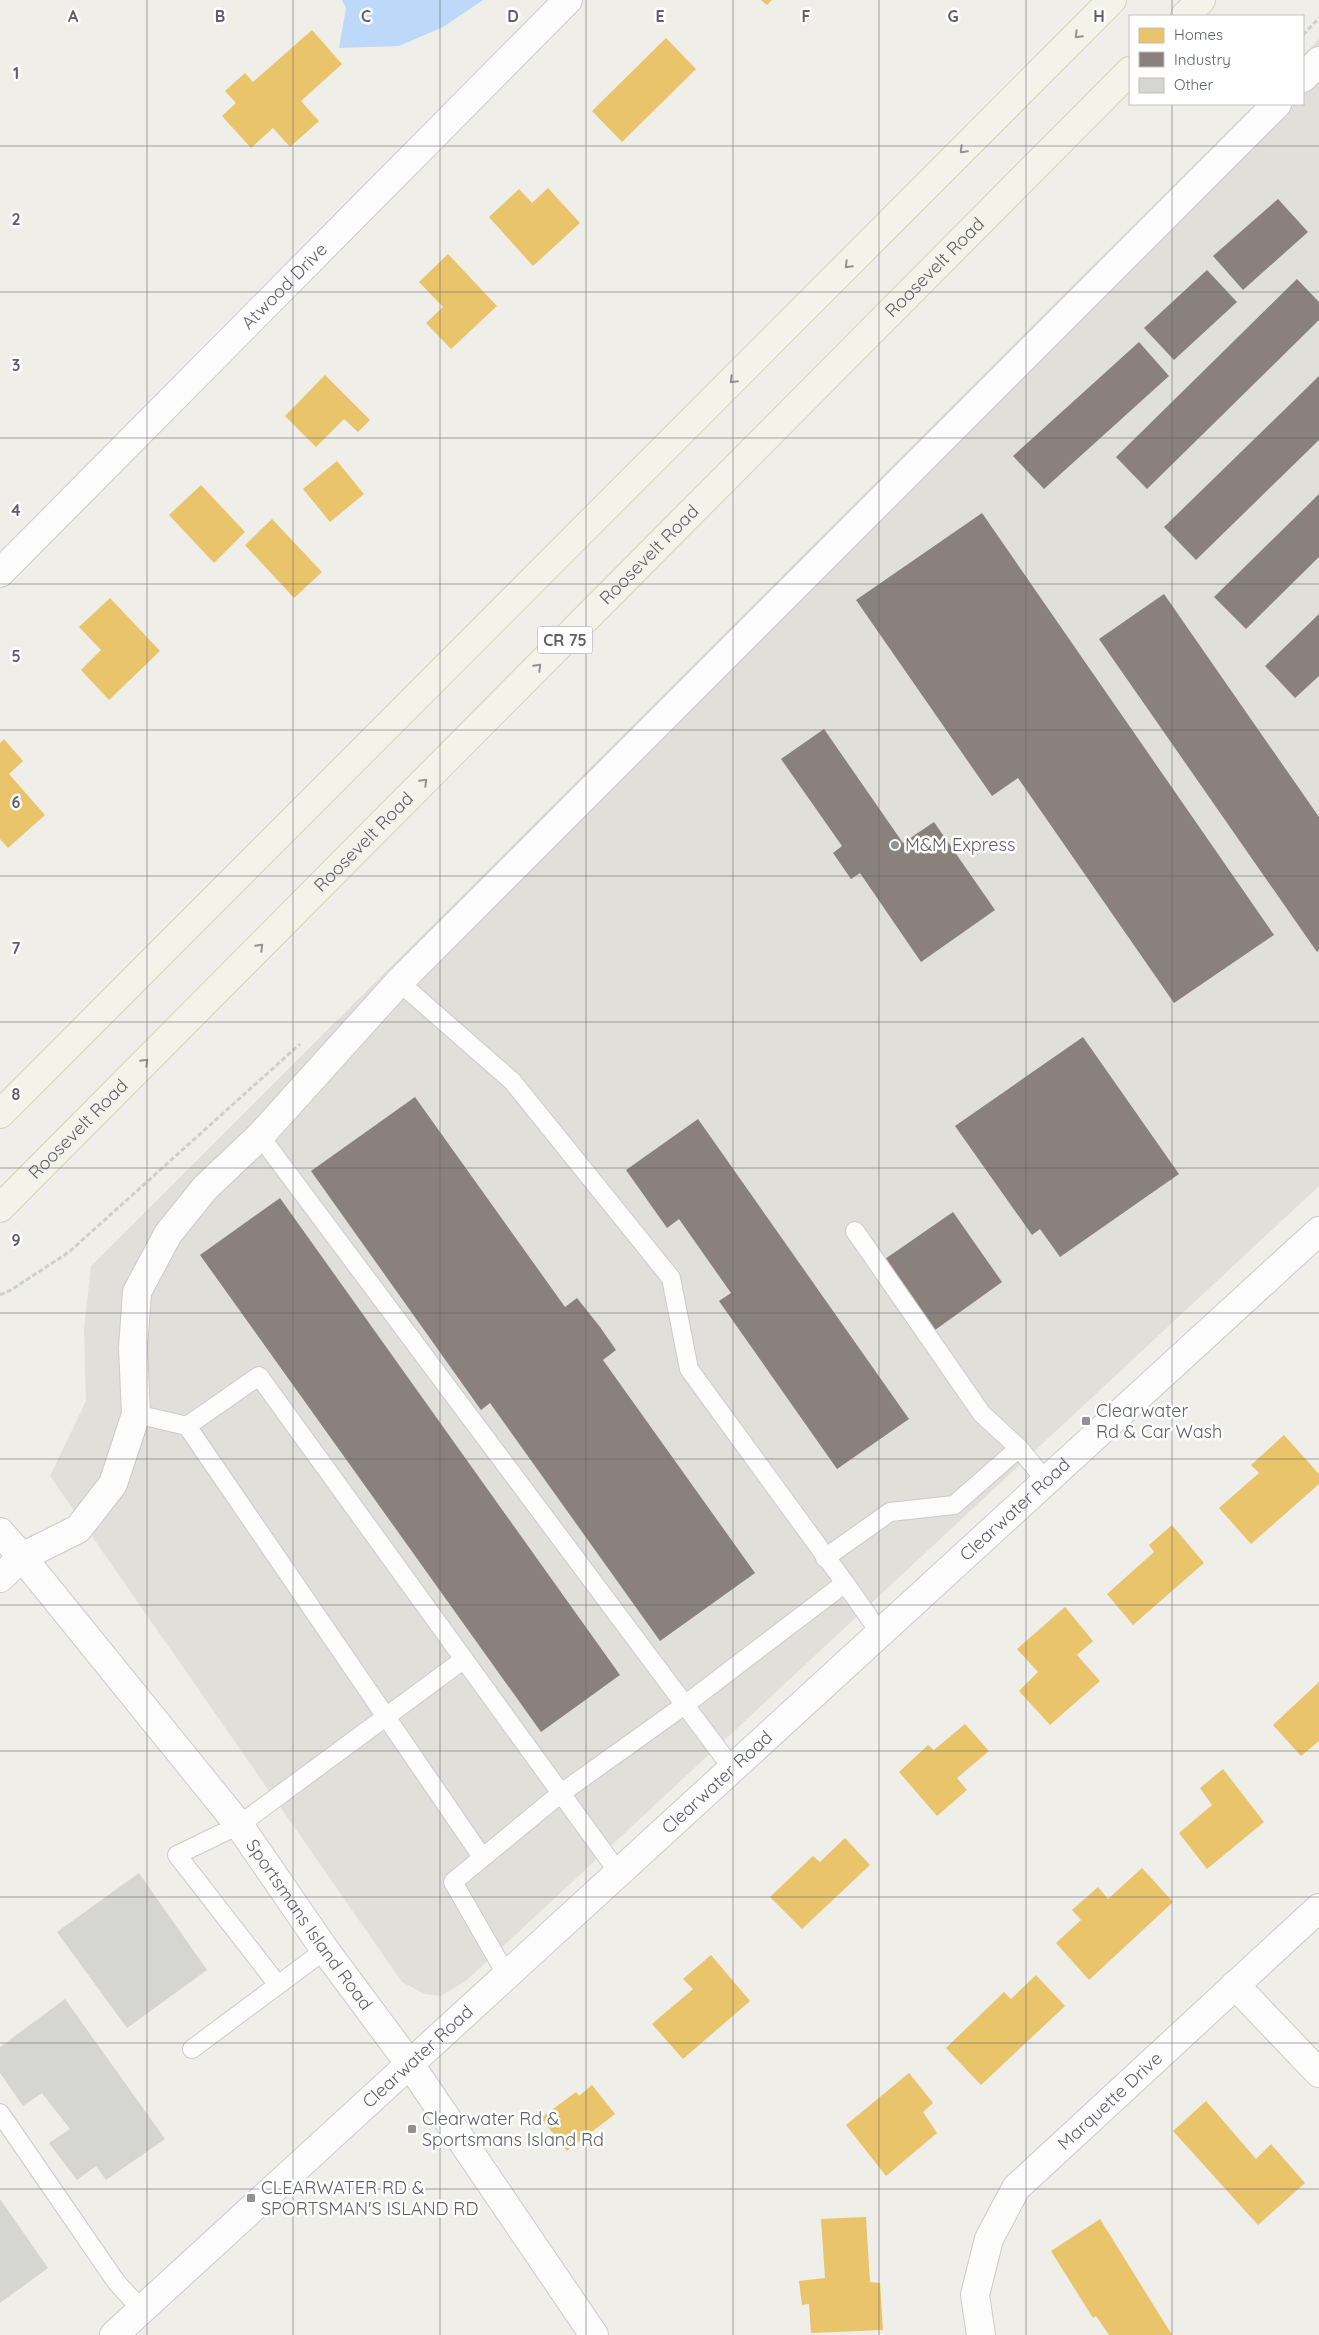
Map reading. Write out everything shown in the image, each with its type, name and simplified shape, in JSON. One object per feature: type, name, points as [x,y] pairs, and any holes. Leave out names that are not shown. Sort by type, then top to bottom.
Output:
[{"type":"main road","points":[[0,1114],[1112,0]]},
{"type":"main road","points":[[1186,15],[1201,0]]},
{"type":"main road","name":"Roosevelt Road","points":[[0,1208],[1129,72]]},
{"type":"street","name":"Atwood Drive","points":[[0,573],[568,0]]},
{"type":"street","points":[[1304,77],[1319,61]]},
{"type":"street","points":[[0,1578],[22,1557],[78,1529],[113,1484],[136,1414],[133,1348],[137,1292],[168,1234],[206,1188],[260,1136],[399,982],[1276,105]]},
{"type":"street","name":"Clearwater Road","points":[[120,2333],[142,2310],[409,2063],[1319,1231]]},
{"type":"street","name":"Sportsmans Island Road","points":[[0,1532],[239,1825],[325,1950],[409,2063],[594,2335]]},
{"type":"street","name":"Marquette Drive","points":[[981,2335],[975,2295],[988,2239],[1016,2188],[1319,1908]]},
{"type":"street","points":[[1235,1985],[1319,2073]]},
{"type":"lane","points":[[399,982],[512,1081],[671,1278],[689,1369],[880,1633]]},
{"type":"lane","points":[[260,1136],[732,1768]]},
{"type":"lane","points":[[855,1231],[982,1414],[1018,1448],[1046,1481]]},
{"type":"lane","points":[[187,1426],[259,1376],[618,1872]]},
{"type":"lane","points":[[136,1414],[187,1426],[482,1857]]},
{"type":"lane","points":[[825,1558],[890,1512],[954,1505],[1018,1448]]},
{"type":"lane","points":[[506,1974],[452,1882],[560,1794],[686,1704],[845,1583]]},
{"type":"lane","points":[[278,1985],[177,1855],[239,1825],[385,1715],[464,1660]]},
{"type":"lane","points":[[192,2049],[325,1950]]},
{"type":"lane","points":[[0,2113],[117,2283],[142,2310]]},
{"type":"path","points":[[1304,34],[1319,18]]},
{"type":"shaded area","points":[[1319,39],[1319,1186],[467,1980],[441,1996],[425,1994],[402,1982],[50,1476],[86,1401],[84,1329],[91,1266],[1254,105],[1304,105],[1304,55]]},
{"type":"water","points":[[342,0],[483,0],[443,27],[399,46],[339,48],[346,8]]},
{"type":"building: Homes","points":[[761,0],[772,0],[767,5]]},
{"type":"building: Homes","points":[[312,30],[342,64],[301,101],[319,121],[290,147],[273,128],[251,148],[222,116],[236,103],[225,91],[245,73],[253,82]]},
{"type":"building: Homes","points":[[666,38],[696,69],[622,142],[592,111]]},
{"type":"building: Homes","points":[[548,188],[580,223],[533,266],[489,217],[519,189],[532,203]]},
{"type":"building: Homes","points":[[448,254],[497,306],[451,349],[426,323],[443,307],[419,282]]},
{"type":"building: Homes","points":[[325,375],[370,420],[358,432],[344,419],[316,447],[285,416]]},
{"type":"building: Homes","points":[[337,461],[364,494],[330,522],[303,489]]},
{"type":"building: Homes","points":[[201,485],[245,532],[214,563],[169,515]]},
{"type":"building: Homes","points":[[272,519],[322,572],[294,598],[245,545]]},
{"type":"building: Homes","points":[[110,598],[160,651],[109,700],[81,670],[101,650],[79,627]]},
{"type":"building: Homes","points":[[4,739],[23,761],[9,774],[45,815],[8,848],[0,839],[0,743]]},
{"type":"building: Homes","points":[[1284,1435],[1319,1474],[1319,1484],[1251,1544],[1219,1508],[1259,1473],[1251,1465]]},
{"type":"building: Homes","points":[[1172,1525],[1204,1563],[1133,1625],[1107,1594],[1154,1552],[1149,1545]]},
{"type":"building: Homes","points":[[1065,1607],[1093,1641],[1077,1655],[1100,1681],[1050,1725],[1019,1691],[1038,1672],[1017,1649]]},
{"type":"building: Homes","points":[[1319,1682],[1319,1741],[1301,1756],[1273,1725]]},
{"type":"building: Homes","points":[[965,1724],[989,1751],[957,1778],[967,1790],[937,1816],[899,1772],[928,1745],[934,1750]]},
{"type":"building: Homes","points":[[1223,1769],[1264,1822],[1207,1869],[1179,1833],[1212,1805],[1200,1788]]},
{"type":"building: Homes","points":[[845,1838],[870,1865],[802,1929],[770,1897],[813,1856],[820,1862]]},
{"type":"building: Homes","points":[[1142,1868],[1173,1902],[1089,1980],[1056,1943],[1081,1920],[1072,1910],[1098,1887],[1108,1899]]},
{"type":"building: Homes","points":[[711,1955],[750,2001],[683,2059],[652,2024],[693,1989],[683,1979]]},
{"type":"building: Homes","points":[[1036,1975],[1065,2006],[981,2085],[946,2048],[1004,1992],[1011,1999]]},
{"type":"building: Homes","points":[[909,2073],[933,2103],[923,2112],[937,2133],[886,2176],[846,2125]]},
{"type":"building: Homes","points":[[592,2085],[615,2114],[567,2151],[541,2118],[576,2092],[579,2096]]},
{"type":"building: Homes","points":[[1206,2101],[1256,2159],[1271,2144],[1305,2183],[1258,2225],[1173,2131]]},
{"type":"building: Homes","points":[[866,2217],[870,2282],[880,2283],[883,2330],[811,2333],[809,2304],[802,2305],[799,2281],[825,2278],[821,2219]]},
{"type":"building: Homes","points":[[1100,2219],[1172,2335],[1109,2335],[1096,2316],[1093,2318],[1051,2251]]},
{"type":"building: Industry","points":[[1278,199],[1308,232],[1243,290],[1213,256]]},
{"type":"building: Industry","points":[[1207,270],[1237,302],[1174,360],[1144,328]]},
{"type":"building: Industry","points":[[1297,279],[1319,302],[1319,320],[1147,489],[1116,457]]},
{"type":"building: Industry","points":[[1139,342],[1169,376],[1044,489],[1013,456]]},
{"type":"building: Industry","points":[[1319,376],[1319,440],[1196,560],[1164,527]]},
{"type":"building: Industry","points":[[1319,494],[1319,557],[1246,629],[1214,597]]},
{"type":"building: Industry","points":[[982,513],[1274,935],[1174,1003],[1018,778],[992,796],[856,600]]},
{"type":"building: Industry","points":[[1164,594],[1319,817],[1319,950],[1317,952],[1099,639]]},
{"type":"building: Industry","points":[[1319,614],[1319,676],[1295,698],[1265,666]]},
{"type":"building: Industry","name":"M&M Express","points":[[824,729],[903,843],[934,822],[995,910],[921,962],[860,873],[851,879],[833,853],[842,846],[781,759]]},
{"type":"building: Industry","points":[[1083,1037],[1179,1174],[1060,1257],[1040,1229],[1032,1235],[955,1126]]},
{"type":"building: Industry","points":[[415,1097],[565,1307],[577,1298],[600,1327],[616,1350],[603,1360],[755,1573],[660,1641],[490,1403],[481,1410],[311,1171]]},
{"type":"building: Industry","points":[[698,1119],[909,1419],[837,1469],[719,1301],[731,1293],[679,1219],[667,1228],[626,1170]]},
{"type":"building: Industry","points":[[280,1198],[620,1675],[541,1732],[200,1255]]},
{"type":"building: Industry","points":[[953,1212],[1002,1282],[935,1330],[885,1259]]},
{"type":"building: Other","points":[[139,1873],[207,1970],[127,2028],[57,1932]]},
{"type":"building: Other","points":[[65,1999],[165,2139],[106,2180],[96,2166],[77,2180],[49,2143],[70,2129],[42,2093],[23,2106],[0,2073],[0,2047]]},
{"type":"building: Other","points":[[0,2199],[48,2268],[0,2303]]},
{"type":"place","name":"M&M Express","points":[[895,845]]},
{"type":"place","name":"Clearwater Rd & Car Wash","points":[[1086,1421]]},
{"type":"place","name":"Clearwater Rd & Sportsmans Island Rd","points":[[412,2129]]},
{"type":"place","name":"CLEARWATER RD & SPORTSMAN'S ISLAND RD","points":[[251,2198]]}]
